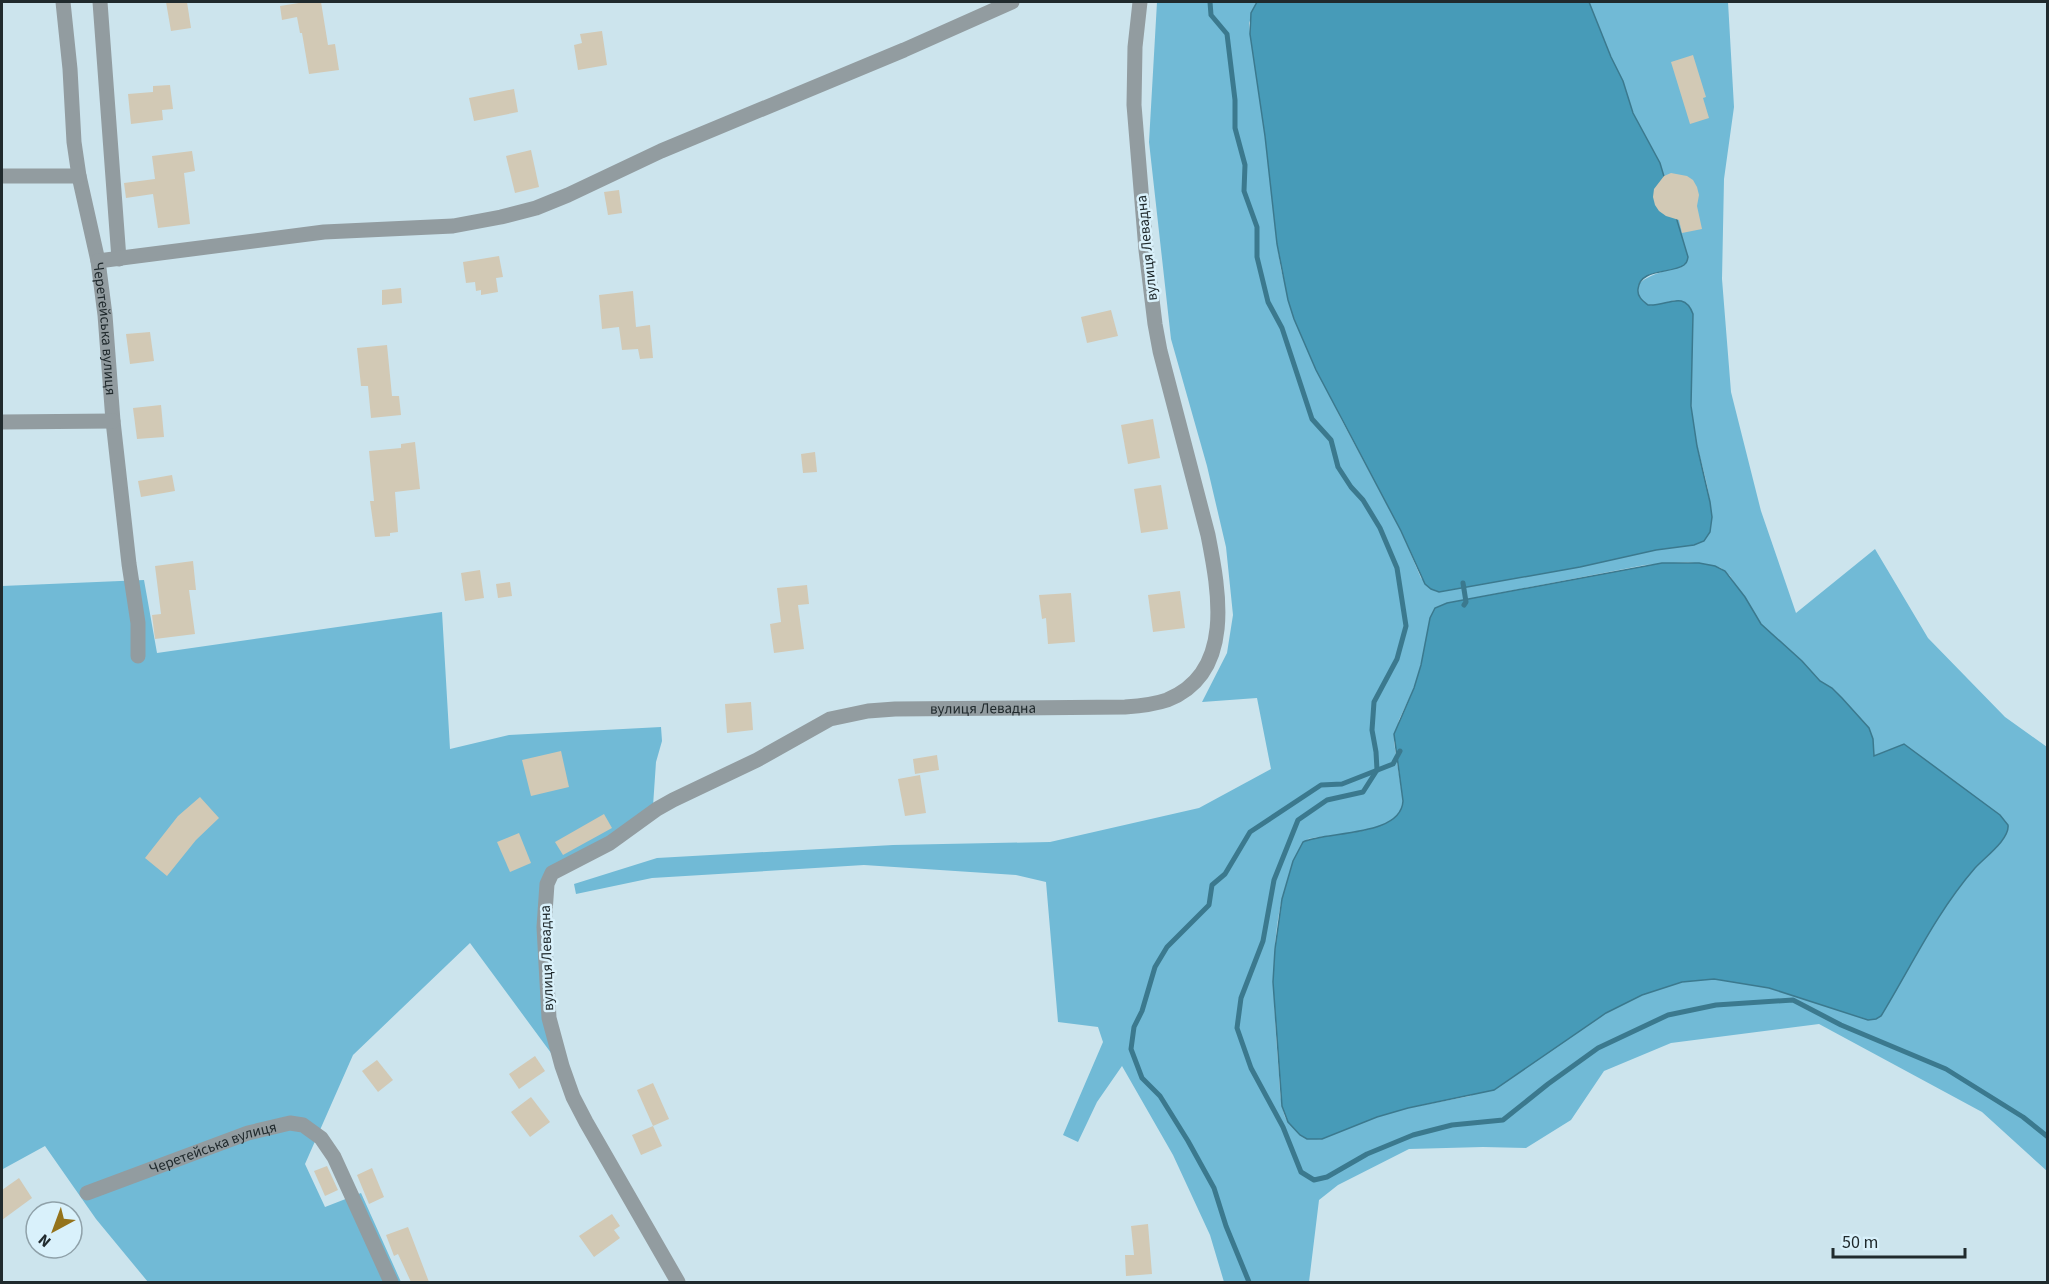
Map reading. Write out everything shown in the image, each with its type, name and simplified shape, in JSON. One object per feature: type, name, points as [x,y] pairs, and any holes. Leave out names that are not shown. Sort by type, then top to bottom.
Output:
[{"type":"street","name":"Черетейська вулиця","points":[[63,2],[74,142],[79,176],[98,261],[111,371],[113,420],[138,623],[138,656]]},
{"type":"street","points":[[100,2],[119,259]]},
{"type":"street","points":[[98,261],[324,232],[453,226],[536,208],[661,151],[904,50],[1012,2]]},
{"type":"street","name":"вулиця Левадна","points":[[678,1282],[586,1122],[573,1097],[562,1066],[550,1026],[546,985],[545,904],[547,884],[552,873],[610,843],[673,800],[767,755],[820,724],[841,716],[895,709],[1149,705],[1178,695],[1189,686],[1200,674],[1211,653],[1219,620],[1213,562],[1203,514],[1157,337],[1146,250],[1134,105],[1140,2]]},
{"type":"street","points":[[2,176],[79,176]]},
{"type":"street","points":[[2,422],[113,420]]},
{"type":"street","name":"Черетейська вулиця","points":[[87,1193],[248,1133],[290,1123],[303,1125],[321,1138],[334,1156],[392,1282]]},
{"type":"shaded area","points":[[1157,2],[1257,2],[1249,23],[1250,34],[1265,136],[1277,244],[1294,319],[1340,417],[1401,531],[1421,578],[1435,591],[1580,567],[1656,550],[1686,546],[1711,525],[1710,500],[1693,425],[1691,383],[1693,314],[1675,300],[1648,305],[1639,297],[1637,290],[1646,278],[1681,267],[1688,257],[1660,163],[1633,113],[1623,81],[1589,2],[1728,2],[1734,107],[1724,179],[1722,279],[1731,392],[1761,511],[1796,613],[1875,549],[1928,638],[2005,717],[2047,747],[2047,1171],[1982,1112],[1819,1024],[1671,1043],[1604,1071],[1571,1120],[1526,1148],[1409,1149],[1338,1185],[1319,1200],[1309,1282],[1224,1282],[1210,1235],[1173,1155],[1122,1066],[1097,1102],[1078,1142],[1063,1135],[1103,1042],[1098,1027],[1058,1022],[1046,882],[1016,875],[864,865],[652,878],[576,894],[574,884],[657,858],[893,845],[1050,842],[1199,808],[1271,769],[1257,698],[1202,702],[1227,653],[1233,615],[1226,547],[1207,466],[1171,339],[1149,142]],"holes":[[[1688,562],[1715,566],[1730,576],[1761,624],[1802,661],[1820,681],[1832,688],[1869,728],[1873,739],[1874,756],[1904,744],[2006,822],[1931,927],[1881,1016],[1868,1020],[1769,988],[1714,979],[1682,982],[1642,995],[1606,1013],[1470,1096],[1408,1108],[1377,1117],[1322,1139],[1311,1138],[1296,1130],[1285,1117],[1282,1104],[1275,1022],[1275,942],[1283,895],[1308,839],[1373,828],[1392,821],[1400,813],[1403,801],[1394,742],[1399,720],[1414,688],[1435,608],[1447,603],[1645,565]]]},
{"type":"shaded area","points":[[1257,2],[1589,2],[1623,81],[1633,113],[1660,163],[1688,257],[1686,263],[1678,268],[1657,272],[1644,278],[1640,282],[1638,294],[1648,305],[1674,301],[1685,302],[1693,314],[1691,406],[1712,517],[1710,532],[1704,541],[1694,545],[1656,550],[1580,567],[1439,592],[1425,584],[1401,531],[1316,370],[1288,300],[1277,244],[1265,136],[1250,34],[1251,13]]},
{"type":"shaded area","points":[[1662,563],[1699,563],[1715,566],[1725,571],[1745,597],[1761,624],[1802,661],[1820,681],[1832,688],[1869,728],[1873,739],[1874,756],[1904,744],[2000,815],[2008,825],[2005,836],[1975,868],[1948,903],[1881,1016],[1876,1019],[1868,1020],[1769,988],[1714,979],[1682,982],[1642,995],[1606,1013],[1494,1090],[1408,1108],[1377,1117],[1322,1139],[1307,1139],[1300,1135],[1288,1122],[1282,1106],[1273,982],[1282,899],[1293,861],[1303,842],[1377,827],[1390,821],[1399,813],[1403,801],[1394,734],[1414,688],[1430,618],[1435,608],[1447,603]]},
{"type":"shaded area","points":[[144,580],[157,653],[442,612],[450,749],[509,735],[661,727],[662,741],[656,762],[653,806],[552,879],[542,954],[568,1076],[470,943],[353,1055],[305,1164],[325,1207],[361,1193],[401,1282],[148,1282],[96,1219],[45,1146],[3,1169],[2,586]]},
{"type":"building","points":[[166,2],[187,2],[191,28],[171,31]]},
{"type":"building","points":[[321,2],[328,45],[335,44],[339,70],[309,74],[297,17],[282,20],[280,6]]},
{"type":"building","points":[[602,31],[607,65],[578,70],[574,45],[582,43],[580,34]]},
{"type":"building","points":[[1693,55],[1706,97],[1703,98],[1709,118],[1690,124],[1671,62]]},
{"type":"building","points":[[170,85],[173,109],[162,110],[163,120],[131,124],[128,94],[153,92],[153,86]]},
{"type":"building","points":[[514,89],[518,112],[474,121],[469,98]]},
{"type":"building","points":[[531,150],[539,187],[515,193],[506,156]]},
{"type":"building","points":[[192,151],[195,171],[184,173],[190,224],[158,228],[153,194],[126,198],[124,183],[155,179],[152,156]]},
{"type":"building","points":[[1671,173],[1687,176],[1697,187],[1699,195],[1697,206],[1702,229],[1682,233],[1679,220],[1666,216],[1655,205],[1654,189],[1664,176]]},
{"type":"building","points":[[619,190],[622,213],[608,215],[604,192]]},
{"type":"building","points":[[499,256],[503,277],[496,278],[498,292],[481,295],[481,290],[476,291],[475,282],[466,283],[463,262]]},
{"type":"building","points":[[401,288],[402,303],[382,305],[382,290]]},
{"type":"building","points":[[633,291],[636,327],[650,325],[653,358],[640,359],[638,349],[622,350],[619,327],[602,329],[599,295]]},
{"type":"building","points":[[1111,310],[1118,336],[1087,343],[1081,317]]},
{"type":"building","points":[[150,332],[154,361],[130,364],[126,334]]},
{"type":"building","points":[[387,345],[392,396],[399,396],[401,415],[371,418],[368,386],[361,386],[357,348]]},
{"type":"building","points":[[161,405],[164,437],[137,439],[133,408]]},
{"type":"building","points":[[1153,419],[1160,458],[1128,464],[1121,425]]},
{"type":"building","points":[[415,442],[420,489],[395,492],[398,532],[390,533],[390,536],[375,537],[370,501],[374,501],[369,451],[401,448],[401,444]]},
{"type":"building","points":[[815,452],[817,472],[803,473],[801,454]]},
{"type":"building","points":[[172,475],[175,491],[141,497],[138,481]]},
{"type":"building","points":[[1161,485],[1168,529],[1141,533],[1134,489]]},
{"type":"building","points":[[193,561],[196,590],[189,590],[195,634],[155,639],[152,615],[161,614],[155,566]]},
{"type":"building","points":[[480,570],[484,598],[465,601],[461,573]]},
{"type":"building","points":[[510,582],[512,596],[498,598],[496,584]]},
{"type":"building","points":[[807,585],[809,604],[798,605],[804,649],[774,653],[770,624],[781,622],[777,588]]},
{"type":"building","points":[[1180,591],[1185,628],[1153,632],[1148,595]]},
{"type":"building","points":[[1071,593],[1075,642],[1048,644],[1046,618],[1042,619],[1039,595]]},
{"type":"building","points":[[751,702],[753,730],[727,733],[725,704]]},
{"type":"building","points":[[561,751],[569,787],[531,796],[522,760]]},
{"type":"building","points":[[937,755],[939,770],[915,774],[913,759]]},
{"type":"building","points":[[920,775],[926,813],[905,816],[898,779]]},
{"type":"building","points":[[200,797],[219,818],[196,840],[167,876],[145,858],[178,816]]},
{"type":"building","points":[[604,814],[612,828],[563,855],[555,842]]},
{"type":"building","points":[[519,833],[531,863],[510,872],[497,842]]},
{"type":"building","points":[[535,1056],[545,1071],[519,1089],[509,1074]]},
{"type":"building","points":[[377,1060],[393,1080],[378,1092],[362,1071]]},
{"type":"building","points":[[653,1083],[669,1119],[653,1126],[637,1090]]},
{"type":"building","points":[[531,1097],[550,1122],[530,1137],[511,1112]]},
{"type":"building","points":[[653,1126],[662,1146],[641,1155],[632,1135]]},
{"type":"building","points":[[327,1166],[338,1190],[325,1196],[314,1171]]},
{"type":"building","points":[[372,1168],[384,1197],[369,1204],[357,1175]]},
{"type":"building","points":[[19,1178],[32,1198],[24,1200],[24,1204],[2,1220],[2,1190]]},
{"type":"building","points":[[612,1214],[620,1226],[614,1230],[620,1238],[594,1257],[579,1236]]},
{"type":"building","points":[[1148,1224],[1152,1274],[1126,1276],[1125,1255],[1134,1255],[1131,1226]]},
{"type":"building","points":[[408,1227],[429,1282],[411,1282],[398,1254],[394,1256],[386,1235]]},
{"type":"waterway","points":[[1210,2],[1211,15],[1227,34],[1235,100],[1235,128],[1245,165],[1244,191],[1257,227],[1257,257],[1268,302],[1282,328],[1312,419],[1331,440],[1338,467],[1363,500],[1380,528],[1397,568],[1406,626],[1397,659],[1374,702],[1372,730],[1377,770],[1363,792],[1327,800],[1298,820],[1274,880],[1263,941],[1241,998],[1237,1028],[1251,1068],[1283,1127],[1301,1172],[1314,1180],[1327,1177],[1367,1154],[1413,1135],[1452,1125],[1503,1120],[1598,1048],[1668,1015],[1716,1005],[1793,1000],[1841,1025],[1946,1069],[2023,1117],[2048,1137]]},
{"type":"waterway","points":[[1463,583],[1466,602],[1464,605]]},
{"type":"waterway","points":[[1249,1282],[1226,1226],[1214,1188],[1160,1096],[1142,1078],[1131,1049],[1134,1027],[1142,1011],[1155,967],[1167,947],[1209,905],[1212,885],[1225,874],[1250,832],[1321,785],[1342,784],[1393,764],[1400,751]]}]
